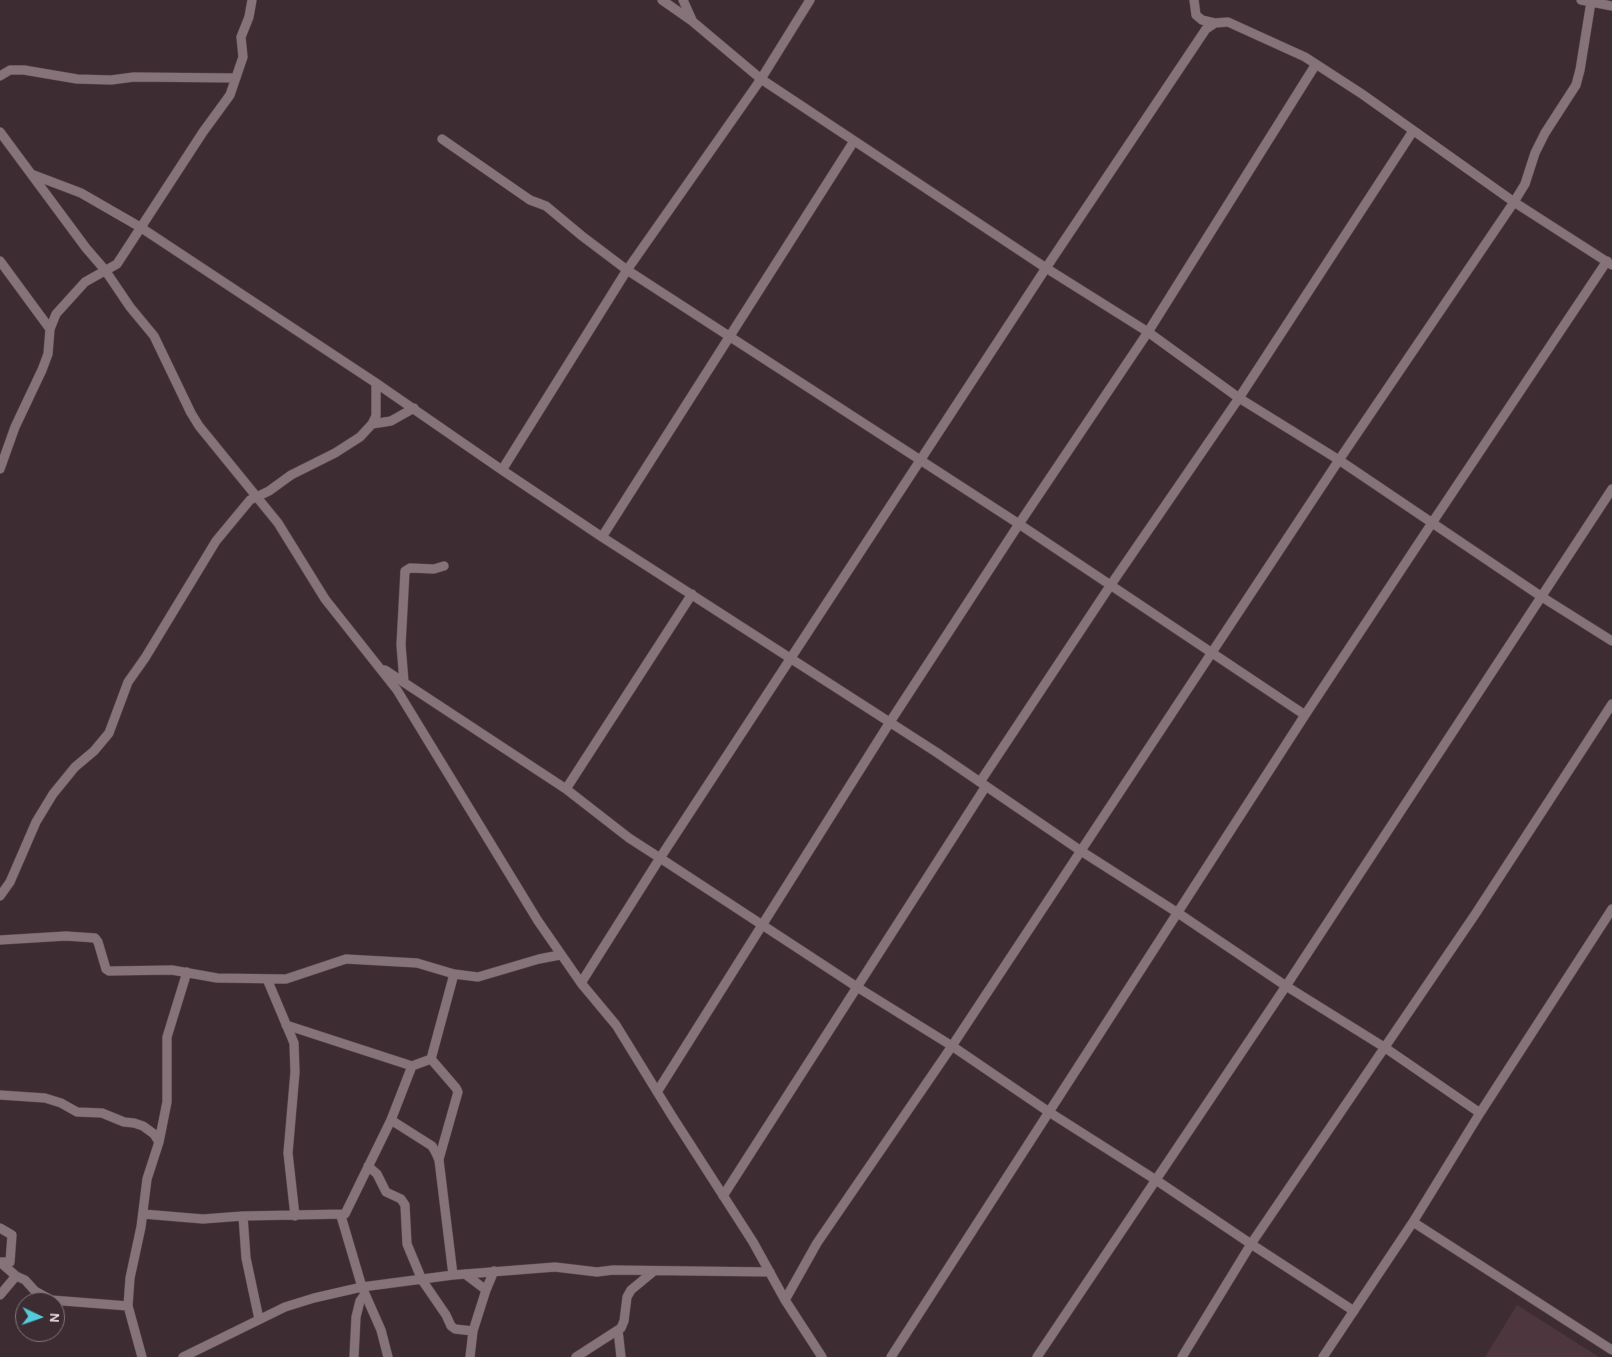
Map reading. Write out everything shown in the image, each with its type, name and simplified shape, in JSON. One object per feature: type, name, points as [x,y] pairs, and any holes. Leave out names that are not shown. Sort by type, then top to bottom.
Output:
[{"type":"street","points":[[0,467],[15,427],[48,354],[50,328],[56,314],[85,282],[117,264],[203,132],[230,95],[243,57],[241,37],[252,0]]},
{"type":"street","points":[[662,0],[692,21],[761,79],[1046,268],[1148,332],[1239,398],[1338,460],[1542,597],[1612,641]]},
{"type":"street","points":[[683,0],[692,21]]},
{"type":"street","points":[[502,470],[627,270],[761,79],[810,0]]},
{"type":"street","points":[[891,1357],[1432,523],[1610,263],[1514,202],[1362,94],[1305,57],[1228,22],[1215,23],[1202,20],[1196,15],[1194,0]]},
{"type":"street","points":[[785,1300],[817,1243],[952,1046],[1338,460],[1514,202],[1525,184],[1534,153],[1576,85],[1580,70],[1586,1],[1609,4]]},
{"type":"street","points":[[581,983],[660,858],[792,659],[1046,268],[1206,29],[1215,23]]},
{"type":"street","points":[[657,1092],[890,722],[1019,524],[1148,332],[1316,64]]},
{"type":"street","points":[[0,76],[10,70],[24,70],[77,79],[111,80],[134,76],[236,78]]},
{"type":"street","points":[[723,1196],[1110,586],[1239,398],[1413,131]]},
{"type":"street","points":[[0,132],[86,248],[105,270],[130,307],[157,340],[194,418],[282,528],[325,599],[397,690],[560,955],[616,1025],[753,1242],[785,1300],[822,1357]]},
{"type":"street","points":[[442,140],[530,200],[546,206],[575,231],[627,270],[1019,524],[1306,715]]},
{"type":"street","points":[[602,537],[854,141]]},
{"type":"street","points":[[31,174],[81,193],[140,227],[414,408],[602,537],[890,722],[1081,852],[1178,913],[1286,986],[1384,1047],[1480,1113]]},
{"type":"street","points":[[0,261],[50,328]]},
{"type":"street","points":[[0,896],[10,882],[36,822],[53,794],[75,767],[94,751],[109,733],[128,682],[145,658],[216,541],[246,503],[256,496],[269,491],[291,475],[353,442],[372,424],[377,410],[376,383]]},
{"type":"street","points":[[372,424],[391,421],[414,408]]},
{"type":"street","points":[[1037,1357],[1286,986],[1612,489]]},
{"type":"street","points":[[404,682],[401,645],[405,571],[410,568],[434,569],[444,566]]},
{"type":"street","points":[[566,789],[692,594]]},
{"type":"street","points":[[381,668],[566,789],[628,838],[857,987],[952,1046],[1049,1112],[1156,1180],[1354,1311]]},
{"type":"street","points":[[1182,1357],[1251,1244],[1476,913],[1612,704]]},
{"type":"street","points":[[1323,1357],[1413,1222],[1480,1113],[1612,909]]},
{"type":"street","points":[[0,940],[66,936],[89,937],[97,939],[106,969],[109,971],[155,969],[187,972],[217,978],[292,978],[324,965],[346,959],[417,963],[454,974],[481,976],[539,959],[560,955]]},
{"type":"street","points":[[142,1357],[128,1306],[130,1278],[143,1214],[146,1179],[159,1142],[168,1088],[168,1037],[187,972]]},
{"type":"street","points":[[431,1059],[454,974]]},
{"type":"street","points":[[267,979],[294,1042],[295,1072],[288,1153],[295,1216]]},
{"type":"street","points":[[286,1025],[412,1066],[431,1059]]},
{"type":"street","points":[[431,1059],[458,1092],[438,1160]]},
{"type":"street","points":[[143,1214],[203,1219],[243,1216],[341,1216],[347,1212],[391,1120],[412,1066]]},
{"type":"street","points":[[0,1095],[45,1098],[61,1103],[77,1112],[102,1113],[124,1122],[144,1126],[154,1134],[159,1142]]},
{"type":"street","points":[[391,1120],[432,1146],[438,1160],[453,1274]]},
{"type":"street","points":[[368,1166],[377,1174],[386,1192],[401,1199],[405,1205],[407,1244],[422,1280],[446,1314],[451,1326],[455,1329],[473,1331]]},
{"type":"street","points":[[243,1216],[246,1258],[259,1319]]},
{"type":"street","points":[[341,1216],[363,1291],[381,1330],[388,1357]]},
{"type":"street","points":[[1413,1222],[1612,1350]]},
{"type":"street","points":[[0,1228],[12,1235],[10,1262],[0,1262]]},
{"type":"street","points":[[0,1262],[16,1276],[25,1280],[42,1296],[52,1300],[128,1306]]},
{"type":"street","points":[[183,1357],[285,1307],[314,1298],[453,1274],[555,1268],[597,1272],[770,1272]]},
{"type":"street","points":[[470,1357],[473,1331],[494,1271]]},
{"type":"street","points":[[576,1357],[623,1325],[627,1297],[631,1290],[654,1271]]},
{"type":"street","points":[[465,1274],[486,1290]]},
{"type":"street","points":[[0,1295],[16,1276]]},
{"type":"street","points":[[354,1357],[356,1316],[363,1291]]},
{"type":"street","points":[[618,1330],[621,1357]]},
{"type":"shaded area","points":[[1517,1305],[1599,1357],[1485,1357]]}]
